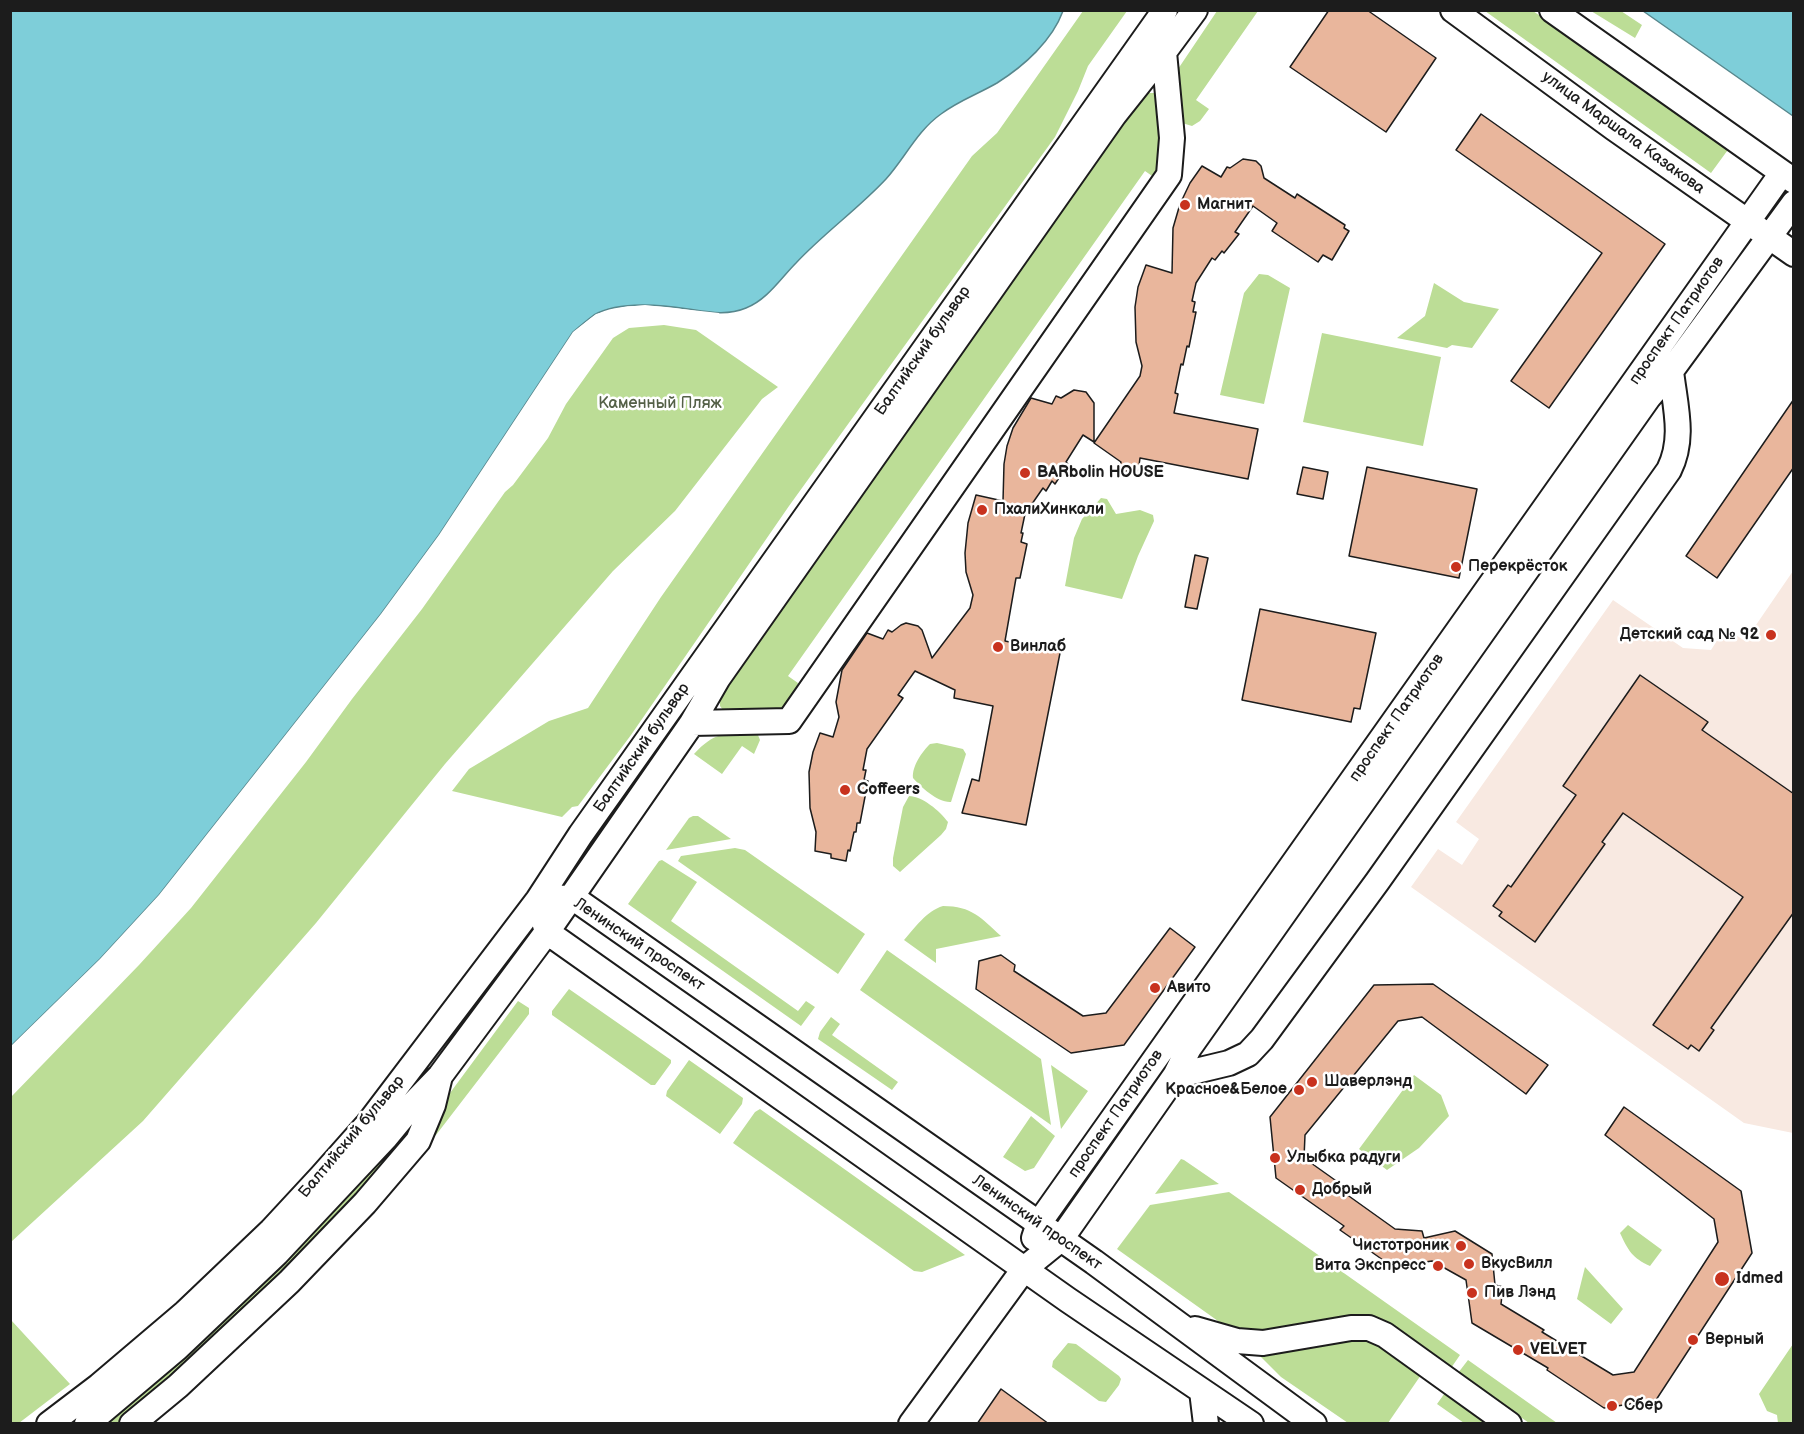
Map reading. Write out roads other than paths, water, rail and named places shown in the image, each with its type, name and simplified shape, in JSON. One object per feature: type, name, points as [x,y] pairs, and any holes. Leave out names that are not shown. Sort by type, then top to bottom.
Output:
[{"type":"street","name":"Балтийский бульвар","points":[[50,1424],[99,1386],[184,1313],[271,1231],[368,1124],[538,900],[581,834],[1165,10]]},
{"type":"street","name":"Балтийский бульвар","points":[[87,1424],[177,1348],[277,1253],[386,1138],[413,1104],[440,1077],[572,897],[692,723],[725,668],[1114,115],[1195,10]]},
{"type":"street","name":"улица Маршала Казакова","points":[[1453,10],[1614,128],[1794,254]]},
{"type":"street","points":[[1552,10],[1788,177]]},
{"type":"street","points":[[692,723],[789,721],[1169,175],[1172,138],[1164,52]]},
{"type":"street","name":"проспект Патриотов","points":[[1024,1269],[1039,1223],[1748,222],[1788,177]]},
{"type":"street","name":"проспект Патриотов","points":[[911,1424],[1024,1269],[1061,1239],[1175,1076],[1189,1048],[1634,418],[1794,203]]},
{"type":"street","points":[[1175,1076],[1230,1063],[1248,1054],[1262,1039],[1377,882],[1669,470],[1676,455],[1679,440],[1671,371]]},
{"type":"street","name":"Ленинский проспект","points":[[538,900],[572,897],[1039,1223],[1181,1324],[1251,1379],[1314,1424]]},
{"type":"street","points":[[538,900],[547,932],[1024,1269],[1251,1424]]},
{"type":"street","points":[[132,1424],[178,1386],[281,1290],[365,1203],[418,1141],[433,1105],[440,1077]]},
{"type":"street","points":[[1181,1324],[1250,1343],[1263,1343],[1351,1328],[1369,1328],[1384,1335],[1509,1424]]},
{"type":"street","points":[[1202,1391],[1206,1424]]},
{"type":"water","points":[[11,11],[1063,11],[1052,33],[1027,61],[997,83],[954,105],[933,121],[918,136],[886,179],[807,252],[761,300],[739,310],[725,313],[653,305],[615,308],[594,315],[573,332],[439,535],[381,614],[159,895],[100,959],[11,1046]]},
{"type":"water","points":[[1643,11],[1793,11],[1793,116]]},
{"type":"place","name":"Магнит","points":[[1185,205]]},
{"type":"place","name":"BARbolin HOUSE","points":[[1025,473]]},
{"type":"place","name":"ПхалиХинкали","points":[[982,510]]},
{"type":"place","name":"Перекрёсток","points":[[1456,567]]},
{"type":"place","name":"Детский сад № 92","points":[[1771,635]]},
{"type":"place","name":"Винлаб","points":[[998,647]]},
{"type":"place","name":"Coffeers","points":[[845,790]]},
{"type":"place","name":"Авито","points":[[1155,988]]},
{"type":"place","name":"Шаверлэнд","points":[[1312,1082]]},
{"type":"place","name":"Красное&Белое","points":[[1299,1090]]},
{"type":"place","name":"Улыбка радуги","points":[[1275,1158]]},
{"type":"place","name":"Добрый","points":[[1300,1190]]},
{"type":"place","name":"Чистотроник","points":[[1461,1246]]},
{"type":"place","name":"ВкусВилл","points":[[1469,1264]]},
{"type":"place","name":"Вита Экспресс","points":[[1438,1266]]},
{"type":"place","name":"Idmed","points":[[1722,1279]]},
{"type":"place","name":"Пив Лэнд","points":[[1472,1293]]},
{"type":"place","name":"Верный","points":[[1693,1340]]},
{"type":"place","name":"VELVET","points":[[1518,1350]]},
{"type":"place","name":"Сбер","points":[[1612,1406]]},
{"type":"park label","name":"Каменный Пляж","points":[[660,404]]}]
